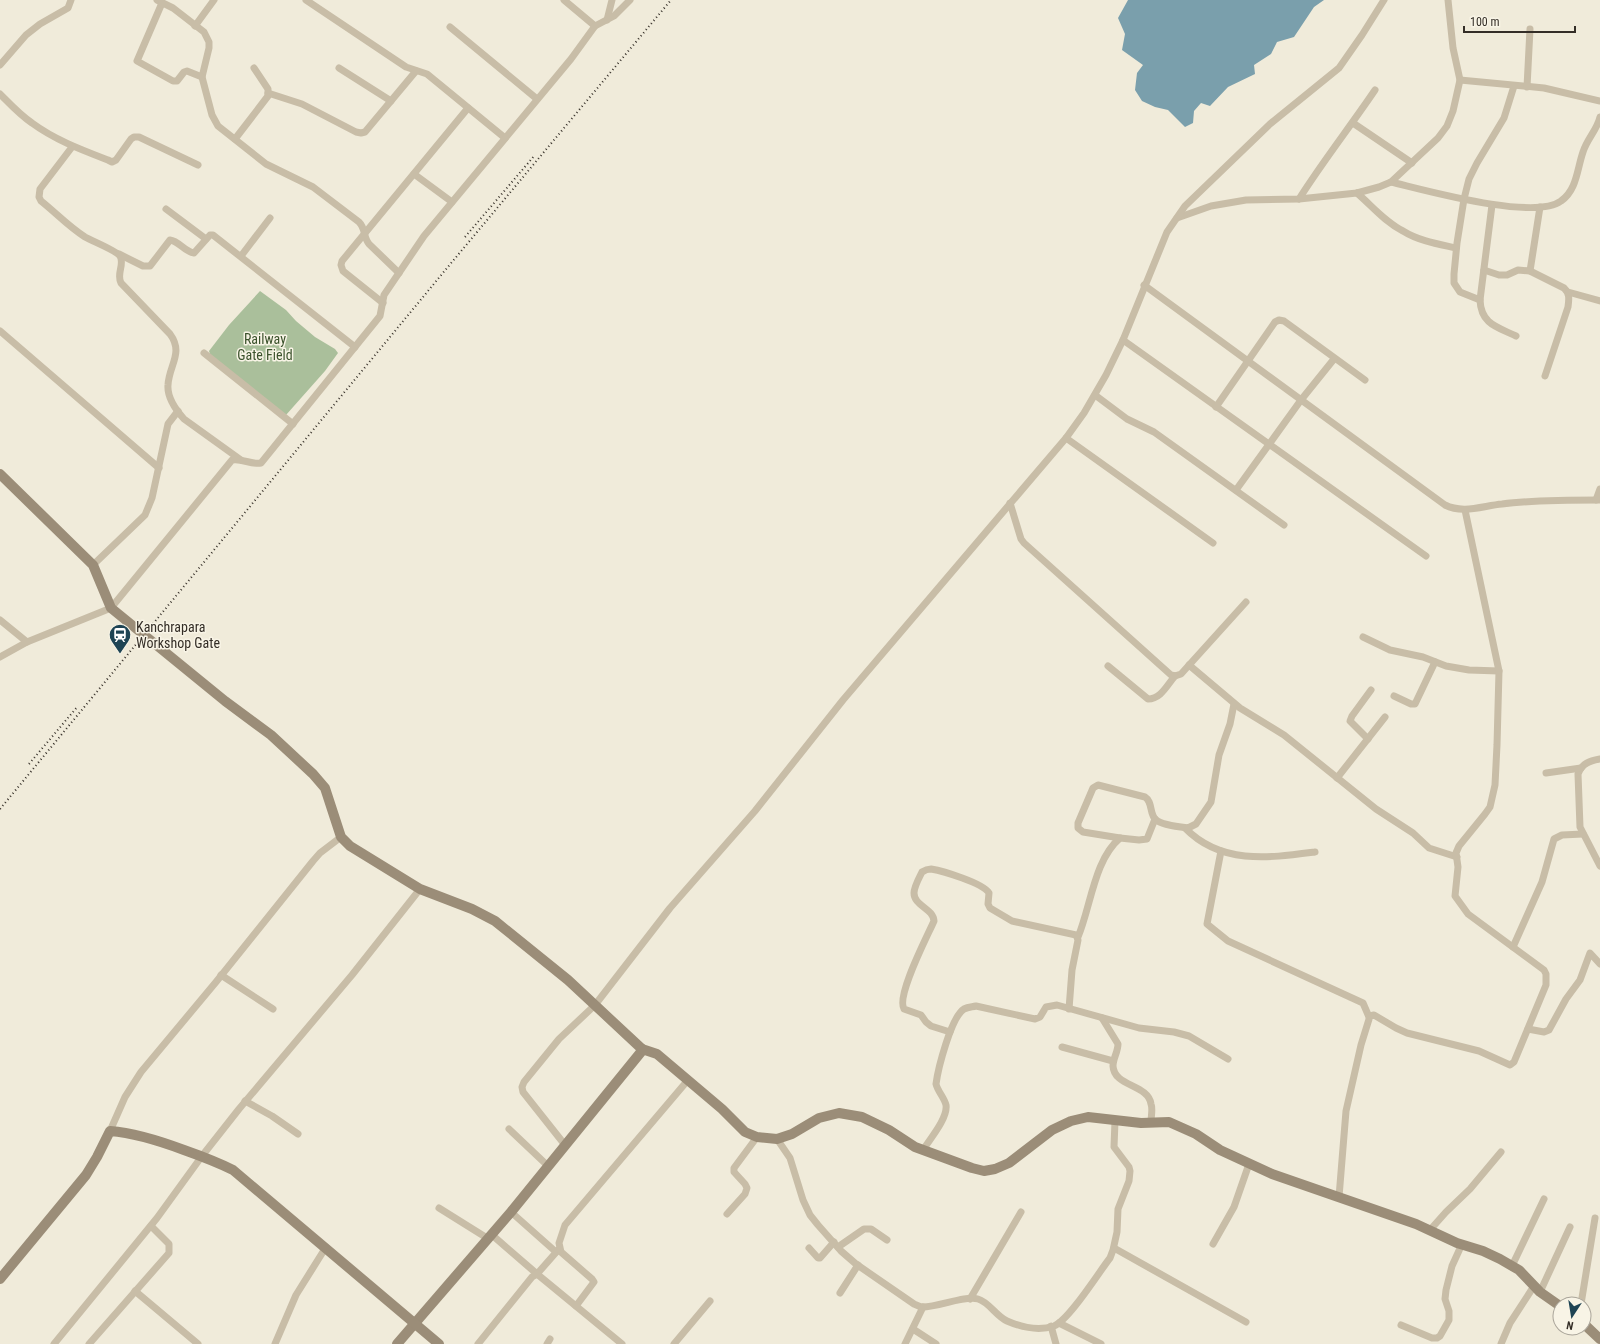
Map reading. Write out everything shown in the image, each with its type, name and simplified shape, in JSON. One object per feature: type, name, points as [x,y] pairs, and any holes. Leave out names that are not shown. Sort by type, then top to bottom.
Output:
[{"type":"street","points":[[1,60],[26,35],[40,24],[68,8],[71,0]]},
{"type":"street","points":[[195,26],[214,0]]},
{"type":"street","points":[[306,0],[406,67],[427,74],[505,138]]},
{"type":"street","points":[[564,0],[595,26]]},
{"type":"street","points":[[607,20],[612,0]]},
{"type":"street","points":[[0,656],[28,642],[111,608],[232,460],[241,460],[256,464],[261,463],[380,316],[384,295],[424,236],[571,59],[595,26],[614,16],[630,0]]},
{"type":"street","points":[[565,1145],[523,1092],[522,1087],[524,1082],[559,1039],[595,1005],[670,908],[755,811],[843,700],[1066,438],[1095,395],[1123,340],[1144,285],[1167,232],[1185,206],[1270,124],[1338,68],[1362,36],[1384,0]]},
{"type":"street","points":[[1177,218],[1211,206],[1239,202],[1299,199],[1358,193],[1391,182],[1438,138],[1447,126],[1455,104],[1460,80],[1453,48],[1448,0]]},
{"type":"street","points":[[202,77],[187,71],[184,72],[177,81],[173,81],[136,61],[159,1],[173,8],[204,32],[209,42],[202,77],[214,121],[218,126],[266,164],[312,187],[359,222],[365,233],[366,241],[399,274]]},
{"type":"street","points":[[450,27],[537,99]]},
{"type":"street","points":[[1527,87],[1530,28]]},
{"type":"street","points":[[235,139],[266,100],[268,93],[268,89],[254,68]]},
{"type":"street","points":[[339,68],[391,101]]},
{"type":"street","points":[[268,93],[302,104],[356,132],[361,133],[365,132],[416,71]]},
{"type":"street","points":[[1460,80],[1562,91],[1600,101]]},
{"type":"street","points":[[1480,300],[1460,292],[1454,284],[1456,248],[1464,199],[1469,179],[1504,118],[1514,86]]},
{"type":"street","points":[[1299,199],[1326,157],[1375,90]]},
{"type":"street","points":[[0,94],[31,123],[72,146],[112,162],[118,157],[131,139],[134,137],[139,137],[198,165]]},
{"type":"street","points":[[383,303],[341,268],[342,261],[468,108]]},
{"type":"street","points":[[1391,182],[1492,204],[1540,207],[1558,203],[1569,194],[1575,182],[1582,153],[1596,129],[1600,117]]},
{"type":"street","points":[[1352,123],[1412,163]]},
{"type":"street","points":[[72,146],[40,189],[39,197],[41,201],[84,236],[143,266],[150,266],[170,240],[194,253],[210,235],[216,236],[355,347]]},
{"type":"street","points":[[414,174],[452,202]]},
{"type":"street","points":[[1358,193],[1386,220],[1403,232],[1420,239],[1456,248]]},
{"type":"street","points":[[1492,204],[1480,309],[1492,325],[1516,336]]},
{"type":"street","points":[[1530,271],[1540,207]]},
{"type":"street","points":[[166,209],[206,239]]},
{"type":"street","points":[[241,256],[270,218]]},
{"type":"street","points":[[119,254],[122,260],[119,275],[121,283],[170,334],[176,344],[176,354],[168,386],[169,393],[178,411],[184,419],[241,460]]},
{"type":"street","points":[[1484,270],[1507,275],[1518,270],[1530,271],[1564,288],[1568,292],[1600,301]]},
{"type":"street","points":[[1144,285],[1452,509],[1465,510],[1502,504],[1598,500],[1600,489]]},
{"type":"street","points":[[1545,376],[1568,307],[1568,292]]},
{"type":"street","points":[[1216,407],[1275,322],[1279,320],[1284,321],[1334,359],[1365,380]]},
{"type":"street","points":[[0,331],[159,468]]},
{"type":"street","points":[[1123,340],[1426,556]]},
{"type":"street","points":[[204,353],[293,424]]},
{"type":"street","points":[[1236,490],[1301,400],[1334,359]]},
{"type":"street","points":[[1095,395],[1127,420],[1154,432],[1284,525]]},
{"type":"street","points":[[93,565],[144,515],[152,498],[168,424],[178,411]]},
{"type":"street","points":[[1066,438],[1213,543]]},
{"type":"street","points":[[0,474],[93,565],[111,608],[225,701],[271,735],[313,774],[324,788],[341,837],[350,846],[420,889],[472,909],[495,921],[568,980],[642,1049],[657,1054],[722,1109],[745,1132],[757,1137],[777,1139],[792,1134],[819,1118],[839,1114],[862,1117],[889,1130],[915,1147],[984,1171],[995,1169],[1009,1163],[1052,1130],[1071,1121],[1088,1117],[1141,1123],[1169,1122],[1196,1134],[1220,1150],[1272,1174],[1416,1224],[1462,1244],[1483,1250],[1519,1270],[1537,1288],[1552,1300]]},
{"type":"street","points":[[1010,504],[1021,539],[1024,543],[1168,673],[1175,676]]},
{"type":"street","points":[[1369,1017],[1374,1015],[1407,1033],[1479,1051],[1510,1065],[1514,1062],[1546,985],[1546,974],[1544,970],[1468,914],[1455,896],[1458,872],[1456,853],[1459,846],[1485,814],[1493,796],[1496,785],[1498,745],[1498,671],[1465,510]]},
{"type":"street","points":[[1108,666],[1148,699],[1154,699],[1158,697],[1175,676],[1181,674],[1246,602]]},
{"type":"street","points":[[0,620],[28,642]]},
{"type":"street","points":[[1363,637],[1390,650],[1423,657],[1461,669],[1498,671]]},
{"type":"street","points":[[1394,696],[1411,704],[1415,704],[1435,662]]},
{"type":"street","points":[[1189,665],[1234,704],[1284,735],[1376,809],[1413,833],[1429,848],[1457,857]]},
{"type":"street","points":[[1368,739],[1350,721],[1352,716],[1372,690]]},
{"type":"street","points":[[1185,828],[1192,827],[1196,824],[1211,802],[1219,755],[1230,724],[1234,704]]},
{"type":"street","points":[[1337,778],[1385,717]]},
{"type":"street","points":[[1600,759],[1588,762],[1581,768],[1578,774],[1579,818],[1584,834],[1600,866]]},
{"type":"street","points":[[1546,773],[1581,768]]},
{"type":"street","points":[[1098,784],[1147,798],[1155,819],[1147,839],[1139,840],[1120,838],[1083,832],[1078,828],[1078,823],[1088,798],[1093,788],[1098,784]]},
{"type":"street","points":[[1155,819],[1185,828],[1199,840],[1221,851],[1231,854],[1265,858],[1315,852]]},
{"type":"street","points":[[1513,947],[1542,882],[1554,839],[1557,836],[1562,835],[1584,834]]},
{"type":"street","points":[[0,1279],[86,1175],[97,1158],[126,1097],[141,1072],[221,976],[313,861],[320,853],[341,837]]},
{"type":"street","points":[[1069,1009],[1072,970],[1078,937],[1085,920],[1102,864],[1120,838]]},
{"type":"street","points":[[1221,851],[1207,924],[1228,941],[1363,1003],[1369,1017],[1346,1112],[1339,1198]]},
{"type":"street","points":[[950,1032],[928,1024],[922,1015],[904,1009],[902,1005],[902,999],[911,972],[934,921],[934,916],[930,911],[916,900],[914,896],[914,891],[924,870],[931,869],[948,874],[985,888],[989,893],[988,904],[990,908],[1012,921],[1074,934],[1078,937]]},
{"type":"street","points":[[54,1344],[151,1226],[202,1156],[245,1101],[352,975],[420,889]]},
{"type":"street","points":[[1528,1029],[1544,1032],[1549,1030],[1566,999],[1580,980],[1590,953],[1600,964]]},
{"type":"street","points":[[221,976],[273,1009]]},
{"type":"street","points":[[923,1150],[945,1115],[945,1102],[938,1091],[936,1084],[950,1032],[956,1017],[964,1009],[969,1007],[976,1006],[1034,1019],[1040,1017],[1046,1007],[1056,1005],[1139,1028],[1174,1032],[1189,1036],[1228,1059]]},
{"type":"street","points":[[1102,1018],[1117,1041],[1118,1047],[1113,1061],[1113,1068],[1118,1077],[1143,1092],[1149,1098],[1152,1103],[1151,1122]]},
{"type":"street","points":[[1062,1047],[1113,1061]]},
{"type":"street","points":[[397,1344],[511,1212],[642,1052],[642,1049]]},
{"type":"street","points":[[478,1344],[532,1276],[537,1274],[558,1250],[562,1231],[570,1218],[688,1080]]},
{"type":"street","points":[[245,1101],[272,1116],[298,1134]]},
{"type":"street","points":[[777,1139],[793,1166],[803,1200],[810,1215],[836,1245],[858,1265],[914,1304],[923,1307],[976,1298],[1006,1320],[1033,1328],[1041,1328],[1059,1323],[1066,1318],[1110,1258],[1114,1248],[1117,1232],[1117,1214],[1129,1180],[1130,1171],[1129,1167],[1114,1147],[1115,1121]]},
{"type":"street","points":[[509,1130],[548,1166]]},
{"type":"street","points":[[110,1131],[140,1135],[218,1162],[233,1170],[439,1344]]},
{"type":"street","points":[[727,1214],[745,1194],[747,1188],[734,1172],[734,1168],[757,1137]]},
{"type":"street","points":[[1430,1230],[1470,1189],[1501,1152]]},
{"type":"street","points":[[1213,1244],[1234,1207],[1249,1164]]},
{"type":"street","points":[[1512,1266],[1544,1198]]},
{"type":"street","points":[[439,1208],[489,1236],[622,1344]]},
{"type":"street","points":[[511,1212],[594,1280],[593,1284],[576,1306]]},
{"type":"street","points":[[970,1299],[1020,1212]]},
{"type":"street","points":[[1582,1296],[1595,1218]]},
{"type":"street","points":[[89,1344],[169,1253],[169,1244],[151,1226]]},
{"type":"street","points":[[1502,1344],[1510,1323],[1537,1288],[1570,1227]]},
{"type":"street","points":[[809,1248],[818,1258],[820,1258],[836,1245],[864,1229],[871,1229],[887,1240]]},
{"type":"street","points":[[1401,1325],[1432,1338],[1437,1338],[1440,1336],[1449,1320],[1449,1311],[1445,1299],[1446,1290],[1452,1266],[1462,1244]]},
{"type":"street","points":[[275,1344],[296,1295],[326,1247]]},
{"type":"street","points":[[1114,1248],[1246,1322]]},
{"type":"street","points":[[840,1293],[858,1265]]},
{"type":"street","points":[[135,1291],[198,1344]]},
{"type":"street","points":[[674,1344],[710,1302]]},
{"type":"street","points":[[905,1344],[923,1307]]},
{"type":"street","points":[[1059,1323],[1101,1344]]},
{"type":"street","points":[[1051,1326],[1056,1344]]},
{"type":"street","points":[[913,1329],[936,1344]]},
{"type":"street","points":[[1592,1332],[1600,1339]]},
{"type":"green space","name":"Railway Gate Field","points":[[260,291],[286,310],[296,321],[315,337],[335,349],[338,353],[325,371],[286,415],[211,357],[209,351],[229,325]]},
{"type":"water","points":[[1128,0],[1324,0],[1314,7],[1294,37],[1277,42],[1271,54],[1254,65],[1255,74],[1228,87],[1210,106],[1201,103],[1194,111],[1193,123],[1185,127],[1168,110],[1155,107],[1142,101],[1135,90],[1137,73],[1143,65],[1122,50],[1125,34],[1118,18]]},
{"type":"railway","points":[[0,809],[447,268],[671,0]]},
{"type":"railway","points":[[465,237],[535,155]]},
{"type":"railway","points":[[29,764],[78,706]]},
{"type":"place","name":"Kanchrapara Workshop Gate","points":[[120,654]]}]
